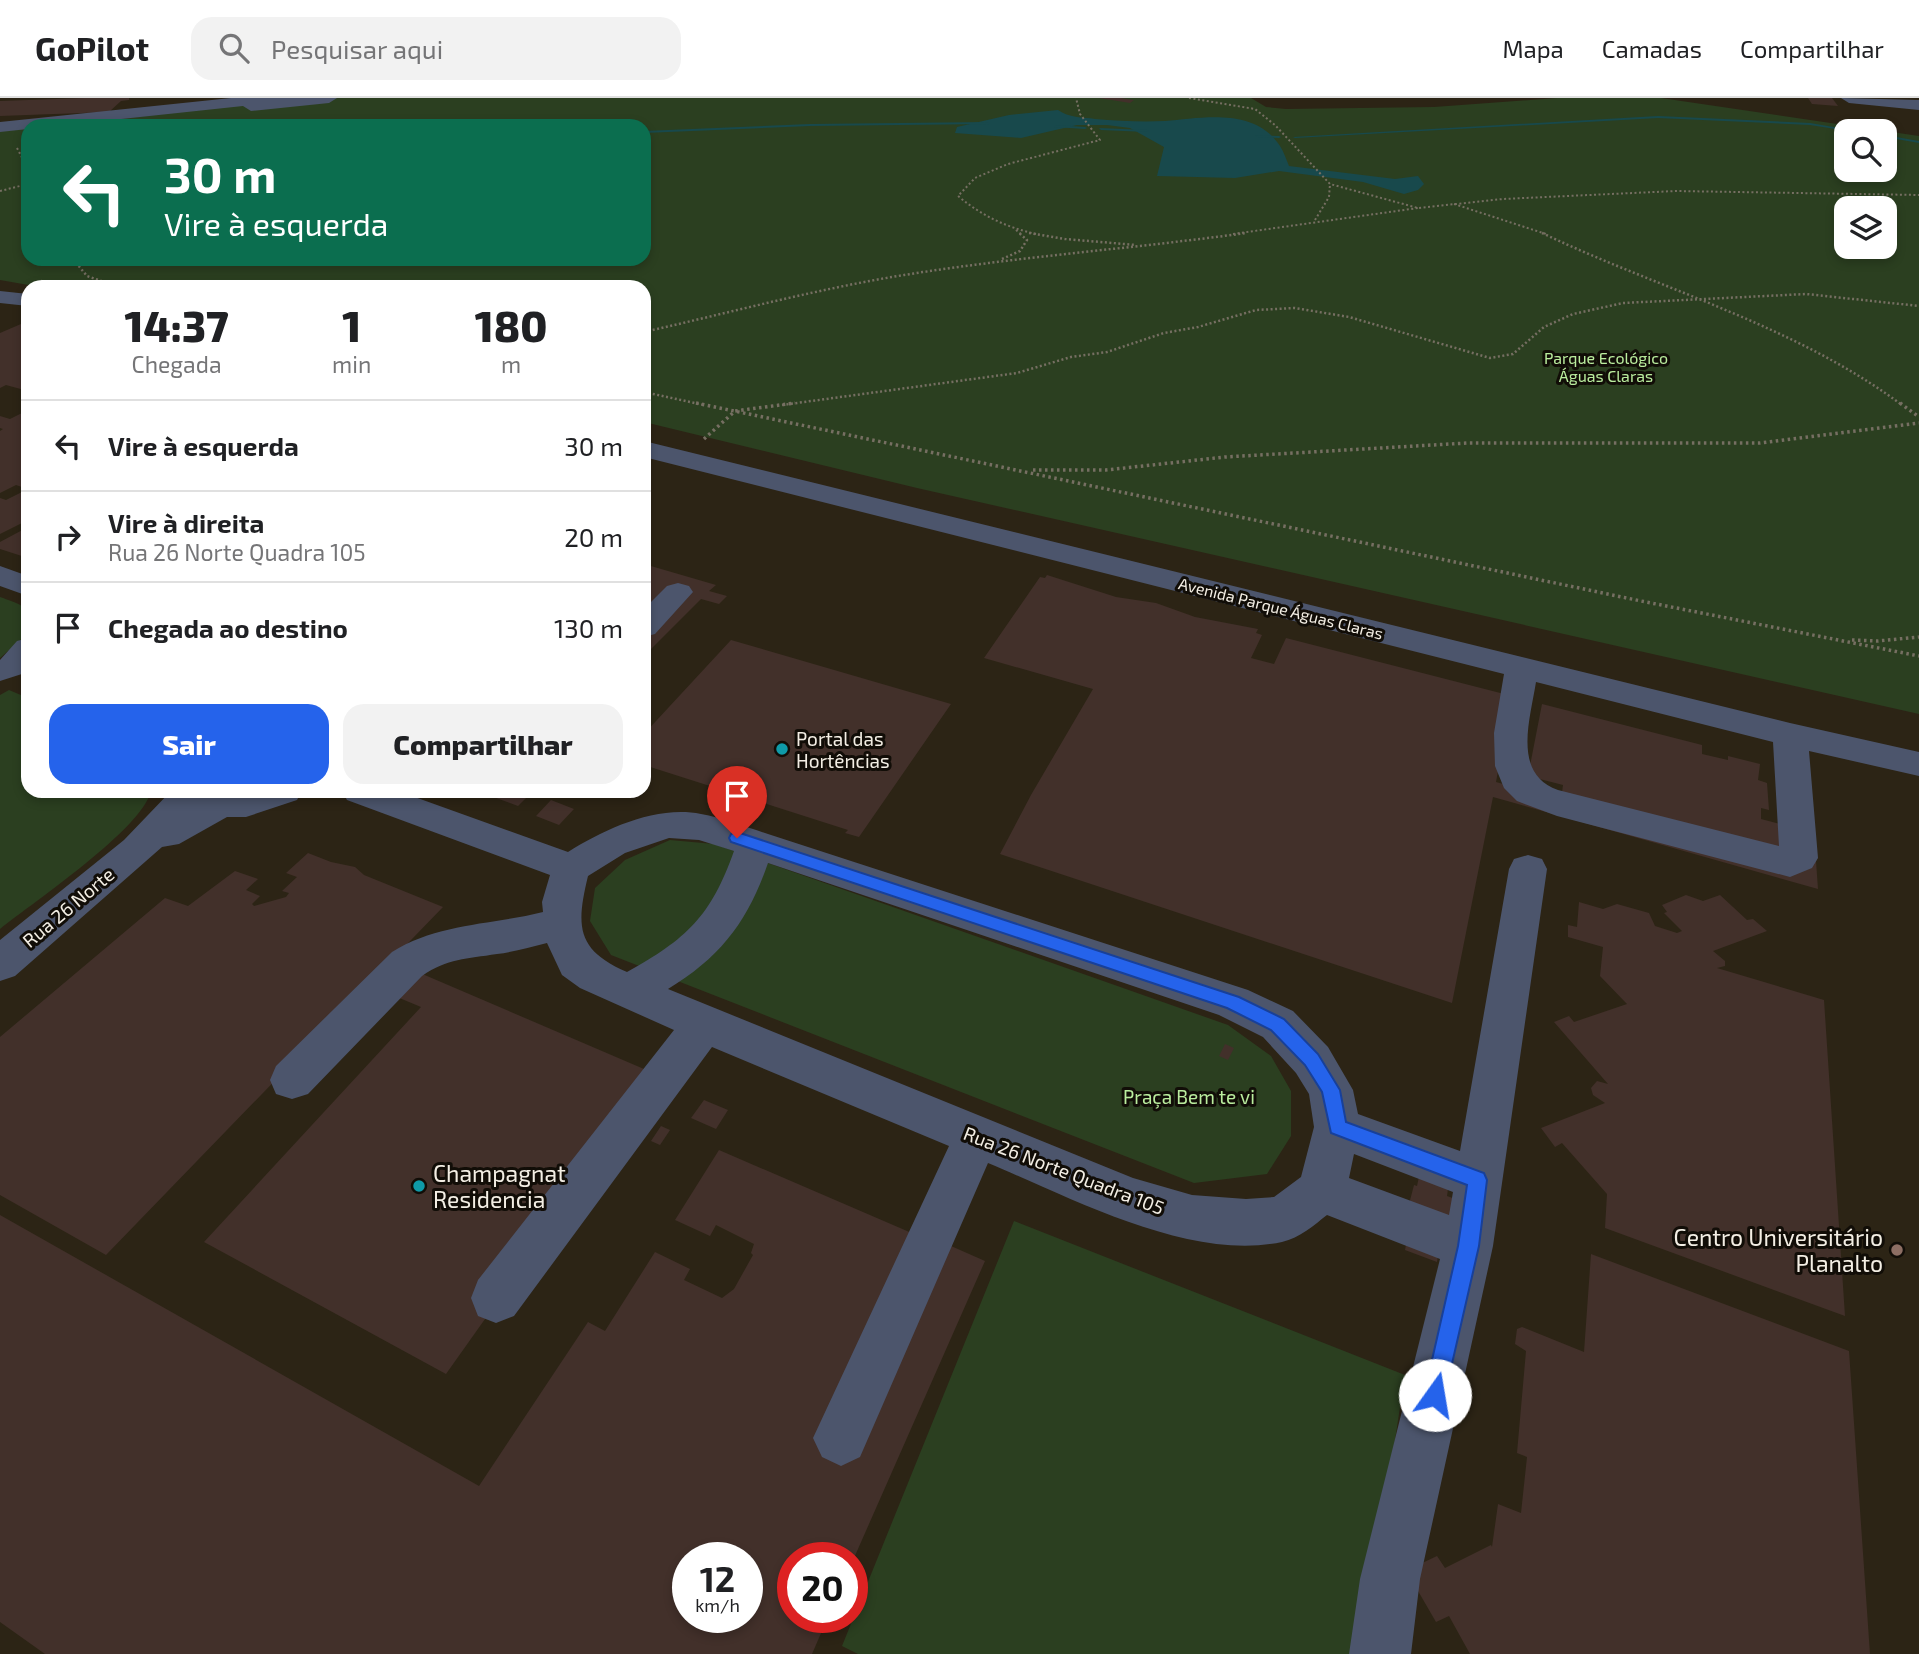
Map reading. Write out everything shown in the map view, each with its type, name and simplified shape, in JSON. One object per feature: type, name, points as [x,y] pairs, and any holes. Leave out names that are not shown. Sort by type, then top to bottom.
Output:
[{"type":"street","points":[[76,119],[276,98]]},
{"type":"street","points":[[132,119],[329,98]]},
{"type":"street","points":[[1849,98],[1919,105]]},
{"type":"street","points":[[0,127],[21,125]]},
{"type":"street","points":[[0,133],[21,131]]},
{"type":"street","points":[[0,297],[21,292]]},
{"type":"street","name":"Avenida Parque Águas Claras","points":[[651,451],[1790,735],[1919,764]]},
{"type":"street","points":[[0,575],[21,584]]},
{"type":"street","points":[[651,620],[678,592]]},
{"type":"street","points":[[1521,667],[1509,758],[1515,777],[1525,790],[1557,803],[1790,863],[1799,858],[1790,735]]},
{"type":"street","name":"Rua 26 Norte","points":[[0,964],[199,798]]},
{"type":"street","points":[[217,798],[246,804],[264,798]]},
{"type":"street","points":[[375,798],[571,868],[612,843],[668,825],[700,827],[1244,1008],[1278,1024],[1312,1060],[1331,1090],[1337,1127],[1322,1190],[1468,1246]]},
{"type":"street","points":[[629,991],[692,954],[715,931],[741,888],[755,844]]},
{"type":"street","name":"Rua 26 Norte Quadra 105","points":[[571,868],[562,902],[563,935],[577,963],[594,976],[704,1024],[1131,1200],[1192,1218],[1246,1222],[1283,1219],[1322,1190]]},
{"type":"street","points":[[1380,1654],[1390,1579],[1468,1246],[1528,869]]},
{"type":"street","points":[[292,1080],[407,964],[426,950],[449,943],[499,938],[563,923]]},
{"type":"street","points":[[496,1298],[704,1024]]},
{"type":"street","points":[[1337,1127],[1477,1180]]},
{"type":"street","points":[[841,1438],[977,1136]]},
{"type":"path","points":[[1077,98],[1080,114],[1100,140],[1008,163],[975,178],[958,196],[975,212],[1016,229],[1085,241],[1151,246]]},
{"type":"path","points":[[1189,98],[1255,109],[1275,125],[1325,181],[1418,208]]},
{"type":"path","points":[[1315,220],[1329,197],[1330,184]]},
{"type":"path","points":[[0,191],[21,186]]},
{"type":"path","points":[[651,330],[895,276],[996,261],[1151,246],[1315,220],[1453,203],[1676,191],[1919,195]]},
{"type":"path","points":[[1453,203],[1537,230],[1597,259],[1659,281],[1801,344],[1874,383],[1919,417]]},
{"type":"path","points":[[996,261],[1020,251],[1027,240],[1016,229]]},
{"type":"path","points":[[76,266],[94,280]]},
{"type":"path","points":[[683,459],[736,411],[1006,375],[1070,357],[1107,352],[1164,333],[1198,327],[1256,310],[1295,308],[1349,317],[1490,358],[1513,354],[1544,327],[1573,314],[1623,303],[1806,294],[1919,306]]},
{"type":"path","points":[[651,393],[1919,656]]},
{"type":"path","points":[[1024,470],[1106,470],[1225,457],[1467,443],[1760,443],[1919,423]]},
{"type":"path","points":[[1833,639],[1878,641],[1919,637]]},
{"type":"green space","name":"Parque Ecológico Águas Claras","points":[[298,98],[1251,98],[1266,107],[1286,109],[1434,107],[1557,98],[1661,98],[1834,123],[1834,182],[1897,182],[1897,133],[1919,136],[1919,714],[917,488],[651,424],[651,280],[21,280],[21,284],[0,280],[0,130],[21,128],[21,266],[651,266],[651,119],[101,119]]},
{"type":"green space","points":[[0,597],[21,605],[21,639],[0,658]]},
{"type":"green space","points":[[9,690],[21,695],[21,798],[148,798],[129,825],[108,844],[0,929],[0,695]]},
{"type":"green space","name":"Praça Bem te vi","points":[[670,840],[714,844],[1228,1025],[1271,1056],[1291,1091],[1291,1136],[1267,1174],[1194,1183],[611,955],[590,921],[595,888],[625,860]]},
{"type":"green space","points":[[1014,1221],[1405,1375],[1362,1654],[858,1654],[842,1646],[847,1633],[868,1633],[868,1582]]},
{"type":"water","points":[[1058,110],[1076,117],[1112,120],[1156,121],[1211,117],[1242,120],[1257,125],[1269,134],[1281,148],[1289,166],[1395,179],[1418,176],[1424,184],[1418,190],[1404,194],[1363,182],[1279,171],[1235,178],[1157,176],[1164,147],[1130,128],[1107,125],[1077,125],[1021,138],[955,133],[957,127],[1009,115]]},
{"type":"building","points":[[84,98],[129,100],[121,101],[109,112],[0,116],[0,101]]},
{"type":"building","points":[[1099,98],[1121,98],[1134,100],[1130,103]]},
{"type":"building","points":[[1808,98],[1832,98],[1838,106],[1812,104]]},
{"type":"building","points":[[21,324],[21,389],[6,385],[0,388],[0,333]]},
{"type":"building","points":[[21,414],[21,487],[16,485],[0,493],[0,431],[3,429],[0,428],[0,416],[10,419]]},
{"type":"building","points":[[21,492],[21,524],[0,534],[0,498],[6,500]]},
{"type":"building","points":[[21,531],[21,556],[0,549],[0,542]]},
{"type":"building","points":[[651,566],[716,585],[709,591],[727,596],[719,604],[701,599],[651,649]]},
{"type":"building","points":[[1047,575],[1116,597],[1156,603],[1195,617],[1258,629],[1256,633],[1262,635],[1251,658],[1274,664],[1286,638],[1512,696],[1496,782],[1561,800],[1563,785],[1528,776],[1542,704],[1702,745],[1702,754],[1728,760],[1728,756],[1760,764],[1758,780],[1767,783],[1769,810],[1761,808],[1761,819],[1814,833],[1818,889],[1493,797],[1452,1003],[1000,854],[1093,689],[984,658],[1040,577],[1045,578]]},
{"type":"building","name":"Portal das Hortências","points":[[731,640],[951,704],[859,837],[845,833],[848,830],[651,767],[651,726]]},
{"type":"building","points":[[496,798],[526,798],[518,806]]},
{"type":"building","points":[[551,800],[574,809],[559,825],[536,816]]},
{"type":"building","points":[[308,853],[355,867],[364,875],[443,907],[106,1255],[0,1195],[0,1037],[165,898],[188,906],[235,871],[258,879],[246,890],[260,896],[252,904],[254,906],[286,897],[289,893],[282,891],[297,877],[286,873]]},
{"type":"building","points":[[1686,895],[1703,901],[1720,895],[1747,920],[1753,919],[1767,931],[1713,951],[1725,961],[1725,966],[1717,968],[1824,1000],[1845,1316],[1605,1228],[1607,1194],[1562,1143],[1555,1147],[1541,1128],[1605,1103],[1593,1095],[1591,1088],[1597,1081],[1608,1084],[1554,1022],[1569,1016],[1574,1022],[1627,1004],[1600,976],[1603,947],[1568,937],[1568,925],[1577,927],[1579,902],[1603,909],[1617,904],[1649,913],[1655,926],[1677,933],[1682,931],[1664,913],[1667,912],[1662,905]]},
{"type":"building","name":"Champagnat Residencia","points":[[420,973],[658,1075],[446,1374],[204,1242],[421,1007],[397,997]]},
{"type":"building","points":[[1225,1044],[1234,1048],[1228,1060],[1219,1056]]},
{"type":"building","points":[[704,1100],[728,1110],[716,1129],[691,1118]]},
{"type":"building","points":[[661,1126],[670,1130],[660,1145],[651,1141]]},
{"type":"building","points":[[719,1150],[914,1234],[917,1231],[985,1261],[861,1542],[777,1542],[777,1633],[821,1633],[812,1654],[45,1654],[0,1622],[0,1215],[479,1486],[588,1322],[605,1331],[655,1252],[690,1269],[684,1280],[722,1298],[734,1289],[753,1255],[751,1253],[754,1244],[716,1225],[710,1236],[675,1220]]},
{"type":"building","points":[[1423,1158],[1451,1168],[1447,1196],[1461,1201],[1442,1231],[1437,1262],[1405,1250],[1412,1214],[1407,1212],[1414,1185],[1417,1186]]},
{"type":"building","points":[[1591,1254],[1849,1351],[1870,1654],[1470,1654],[1449,1616],[1436,1622],[1414,1584],[1416,1566],[1437,1556],[1445,1568],[1491,1545],[1492,1547],[1498,1504],[1521,1513],[1527,1457],[1517,1453],[1526,1351],[1515,1344],[1517,1329],[1522,1327],[1584,1352]]},
{"type":"waterway","points":[[1295,137],[1658,117],[1810,124],[1834,128]]},
{"type":"waterway","points":[[651,132],[810,125],[988,123]]},
{"type":"waterway","points":[[1056,126],[1085,128]]},
{"type":"waterway","points":[[1101,129],[1147,131]]},
{"type":"waterway","points":[[1257,136],[1279,137]]},
{"type":"waterway","points":[[1897,138],[1919,142]]},
{"type":"place","name":"Portal das Hortências","points":[[782,749]]},
{"type":"place","name":"Champagnat Residencia","points":[[419,1186]]},
{"type":"place","name":"Centro Universitário Planalto","points":[[1897,1250]]},
{"type":"route","points":[[737,838],[1233,1002],[1278,1024],[1312,1060],[1331,1090],[1337,1127],[1477,1180],[1468,1246],[1435,1395]]}]
